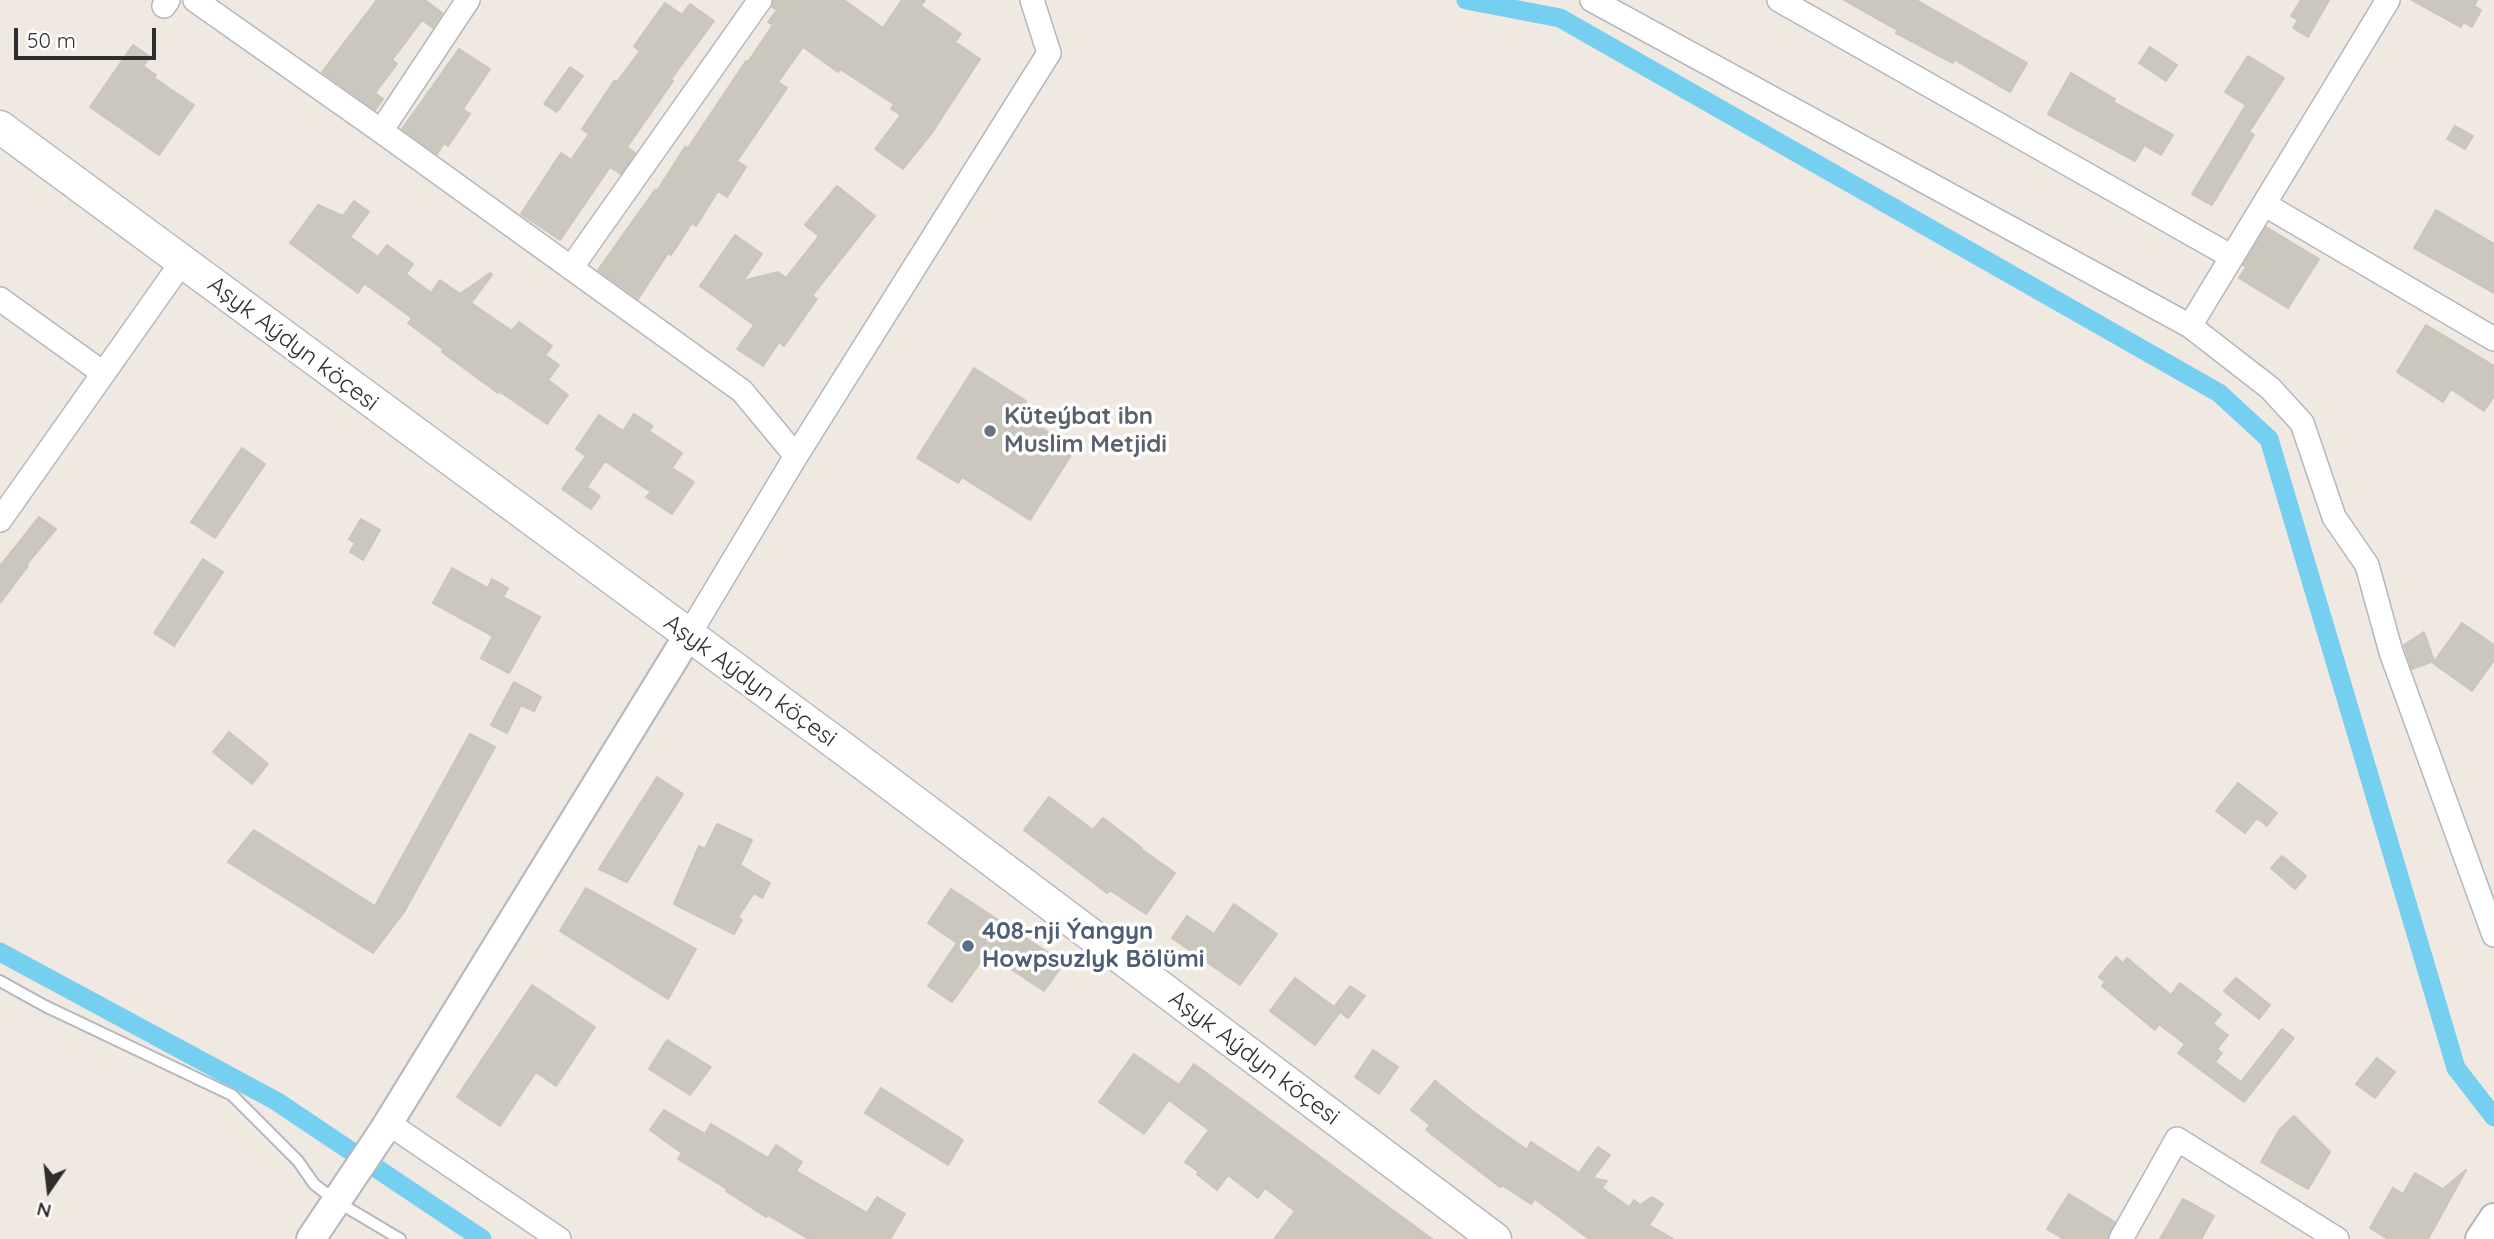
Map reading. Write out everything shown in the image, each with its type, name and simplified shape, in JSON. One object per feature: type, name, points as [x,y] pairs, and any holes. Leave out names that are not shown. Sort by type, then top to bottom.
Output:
[{"type":"main road","name":"Aşyk Aýdyn köçesi","points":[[0,127],[844,749],[1495,1239]]},
{"type":"street","points":[[195,0],[742,391],[796,456]]},
{"type":"street","points":[[381,131],[468,0]]},
{"type":"street","points":[[571,268],[760,0]]},
{"type":"street","points":[[311,1239],[386,1126],[796,456],[1049,53],[1032,0]]},
{"type":"street","points":[[1592,0],[2190,326],[2270,388],[2302,423],[2334,517],[2367,565],[2391,652],[2494,935]]},
{"type":"street","points":[[1779,0],[2232,257]]},
{"type":"street","points":[[2190,326],[2388,0]]},
{"type":"street","points":[[2264,204],[2494,339]]},
{"type":"street","points":[[0,520],[182,262]]},
{"type":"street","points":[[0,299],[103,373]]},
{"type":"street","points":[[386,1126],[559,1239]]},
{"type":"street","points":[[2121,1239],[2176,1139],[2337,1239]]},
{"type":"street","points":[[2480,1239],[2494,1218]]},
{"type":"lane","points":[[0,981],[45,1006],[232,1095],[298,1161],[314,1184],[400,1239]]},
{"type":"building","points":[[377,0],[425,0],[442,13],[433,28],[422,20],[392,60],[397,64],[375,93],[383,99],[375,110],[322,72]]},
{"type":"building","points":[[774,0],[844,0],[883,28],[902,0],[925,0],[921,6],[961,34],[955,42],[980,59],[931,134],[903,169],[875,149],[901,115],[891,109],[894,104],[840,69],[838,72],[803,47],[778,82],[787,88],[737,161],[746,167],[727,197],[718,191],[696,226],[692,223],[671,255],[668,253],[638,299],[598,270],[655,190],[657,191],[685,147],[688,148],[773,25],[768,22],[777,10],[772,7]]},
{"type":"building","points":[[1844,0],[1916,0],[2027,63],[2010,92],[1955,60],[1953,63],[1896,33],[1897,30]]},
{"type":"building","points":[[2301,0],[2329,0],[2308,37],[2293,28],[2298,20],[2291,16]]},
{"type":"building","points":[[2412,0],[2477,0],[2474,6],[2481,10],[2472,27],[2463,22],[2461,27]]},
{"type":"building","points":[[665,3],[682,15],[690,4],[714,21],[671,79],[673,81],[627,147],[635,153],[621,174],[610,167],[560,240],[521,214],[561,153],[571,160],[589,134],[582,129],[614,81],[617,82],[640,51],[634,46]]},
{"type":"building","points":[[133,45],[150,57],[143,66],[156,75],[154,78],[194,105],[159,155],[90,107]]},
{"type":"building","points":[[2150,47],[2177,65],[2166,81],[2139,63]]},
{"type":"building","points":[[459,49],[490,69],[463,109],[470,114],[448,146],[444,143],[437,154],[402,129]]},
{"type":"building","points":[[2248,56],[2284,78],[2249,132],[2254,135],[2212,205],[2192,194],[2246,105],[2225,92]]},
{"type":"building","points":[[570,67],[583,76],[557,112],[544,104]]},
{"type":"building","points":[[2071,73],[2115,99],[2113,102],[2173,135],[2161,155],[2144,145],[2135,161],[2048,114]]},
{"type":"building","points":[[2455,126],[2473,136],[2465,149],[2447,139]]},
{"type":"building","points":[[837,186],[875,216],[812,296],[817,299],[784,346],[779,342],[763,366],[737,349],[754,325],[700,286],[735,235],[762,254],[743,281],[778,272],[786,278],[819,236],[805,225]]},
{"type":"building","points":[[354,201],[369,212],[350,237],[378,257],[387,245],[413,264],[406,274],[431,293],[440,280],[460,294],[490,273],[492,275],[471,303],[512,331],[519,322],[552,346],[545,355],[559,365],[548,380],[568,395],[547,424],[499,391],[498,393],[442,352],[443,349],[408,323],[412,318],[364,283],[358,293],[290,243],[318,205],[343,216]]},
{"type":"building","points":[[2436,210],[2494,244],[2494,293],[2414,248]]},
{"type":"building","points":[[2266,227],[2319,259],[2288,308],[2239,278],[2246,267],[2243,265]]},
{"type":"building","points":[[2426,325],[2494,366],[2494,396],[2484,411],[2451,389],[2443,402],[2397,372]]},
{"type":"building","name":"Küteýbat ibn Muslim Metjidi","points":[[974,368],[1026,401],[1018,413],[1075,449],[1030,520],[962,477],[958,483],[917,458]]},
{"type":"building","points":[[634,414],[653,426],[649,431],[682,453],[672,468],[694,482],[672,514],[646,497],[651,492],[605,461],[587,487],[600,496],[591,509],[562,489],[586,456],[576,449],[599,415],[623,431]]},
{"type":"building","points":[[242,448],[265,464],[215,538],[191,522]]},
{"type":"building","points":[[39,517],[56,529],[26,565],[28,566],[0,603],[0,566]]},
{"type":"building","points":[[361,519],[380,530],[363,560],[350,552],[355,543],[349,539]]},
{"type":"building","points":[[203,559],[223,572],[174,646],[154,633]]},
{"type":"building","points":[[452,568],[488,588],[492,579],[508,588],[503,597],[540,617],[509,673],[481,658],[493,636],[433,603]]},
{"type":"building","points":[[2462,623],[2494,645],[2494,660],[2472,691],[2433,663]]},
{"type":"building","points":[[2424,632],[2434,661],[2412,669],[2404,645]]},
{"type":"building","points":[[514,682],[541,697],[534,711],[521,705],[507,733],[491,725]]},
{"type":"building","points":[[229,732],[268,764],[252,784],[213,752]]},
{"type":"building","points":[[470,734],[495,747],[404,912],[373,953],[228,862],[254,830],[375,906]]},
{"type":"building","points":[[657,777],[683,794],[627,882],[599,869]]},
{"type":"building","points":[[2238,783],[2277,813],[2267,826],[2257,818],[2245,833],[2216,811]]},
{"type":"building","points":[[1049,797],[1093,830],[1103,818],[1175,873],[1146,914],[1110,890],[1107,893],[1024,830]]},
{"type":"building","points":[[717,824],[752,840],[740,865],[770,883],[762,898],[754,893],[738,917],[742,920],[734,934],[674,904],[699,846],[705,849]]},
{"type":"building","points":[[2282,856],[2306,876],[2295,889],[2271,868]]},
{"type":"building","points":[[586,888],[696,949],[668,999],[560,931]]},
{"type":"building","points":[[951,889],[1064,963],[1044,991],[987,953],[952,1002],[928,986],[957,943],[928,923]]},
{"type":"building","points":[[1234,904],[1277,934],[1240,985],[1172,938],[1187,916],[1214,934]]},
{"type":"building","points":[[2116,957],[2123,963],[2127,958],[2171,995],[2180,983],[2221,1014],[2213,1024],[2228,1035],[2217,1049],[2222,1053],[2215,1062],[2241,1082],[2282,1029],[2294,1038],[2244,1102],[2178,1053],[2185,1044],[2159,1024],[2155,1030],[2102,986],[2105,982],[2099,977]]},
{"type":"building","points":[[1295,978],[1334,1007],[1350,986],[1365,996],[1348,1018],[1340,1012],[1315,1045],[1270,1011]]},
{"type":"building","points":[[2236,978],[2270,1005],[2259,1019],[2224,991]]},
{"type":"building","points":[[532,985],[595,1027],[556,1086],[536,1072],[500,1126],[457,1097]]},
{"type":"building","points":[[667,1040],[711,1067],[690,1095],[649,1069]]},
{"type":"building","points":[[1373,1050],[1398,1067],[1379,1094],[1355,1077]]},
{"type":"building","points":[[1134,1054],[1179,1085],[1194,1064],[1432,1239],[1274,1239],[1295,1211],[1265,1188],[1258,1198],[1228,1175],[1217,1190],[1185,1162],[1209,1130],[1169,1100],[1144,1134],[1099,1102]]},
{"type":"building","points":[[2377,1058],[2395,1072],[2375,1098],[2356,1084]]},
{"type":"building","points":[[1435,1081],[1527,1150],[1531,1142],[1579,1173],[1598,1147],[1610,1155],[1593,1178],[1607,1181],[1602,1188],[1629,1207],[1634,1200],[1640,1205],[1652,1197],[1663,1204],[1649,1225],[1673,1239],[1589,1239],[1535,1199],[1531,1204],[1502,1185],[1500,1187],[1426,1130],[1430,1125],[1411,1110]]},
{"type":"building","points":[[881,1088],[963,1140],[948,1165],[865,1113]]},
{"type":"building","points":[[664,1110],[705,1134],[711,1124],[768,1158],[776,1145],[802,1162],[796,1171],[867,1213],[877,1197],[905,1214],[890,1239],[809,1239],[768,1215],[766,1217],[678,1159],[682,1153],[650,1130]]},
{"type":"building","points":[[2294,1116],[2330,1152],[2308,1189],[2261,1162],[2280,1129]]},
{"type":"building","points":[[2466,1170],[2428,1239],[2388,1239],[2370,1228],[2393,1188],[2403,1194],[2415,1173],[2443,1189]]},
{"type":"building","points":[[2069,1194],[2115,1222],[2107,1239],[2064,1239],[2047,1229]]},
{"type":"building","points":[[2183,1199],[2214,1216],[2201,1239],[2160,1239]]},
{"type":"waterway","points":[[1466,0],[1560,18],[2219,393],[2269,439],[2456,1068],[2494,1117]]},
{"type":"waterway","points":[[0,952],[276,1101],[482,1239]]},
{"type":"place","name":"Küteýbat ibn Muslim Metjidi","points":[[990,431]]},
{"type":"place","name":"408-nji Ýangyn Howpsuzlyk Bölümi","points":[[968,946]]}]
